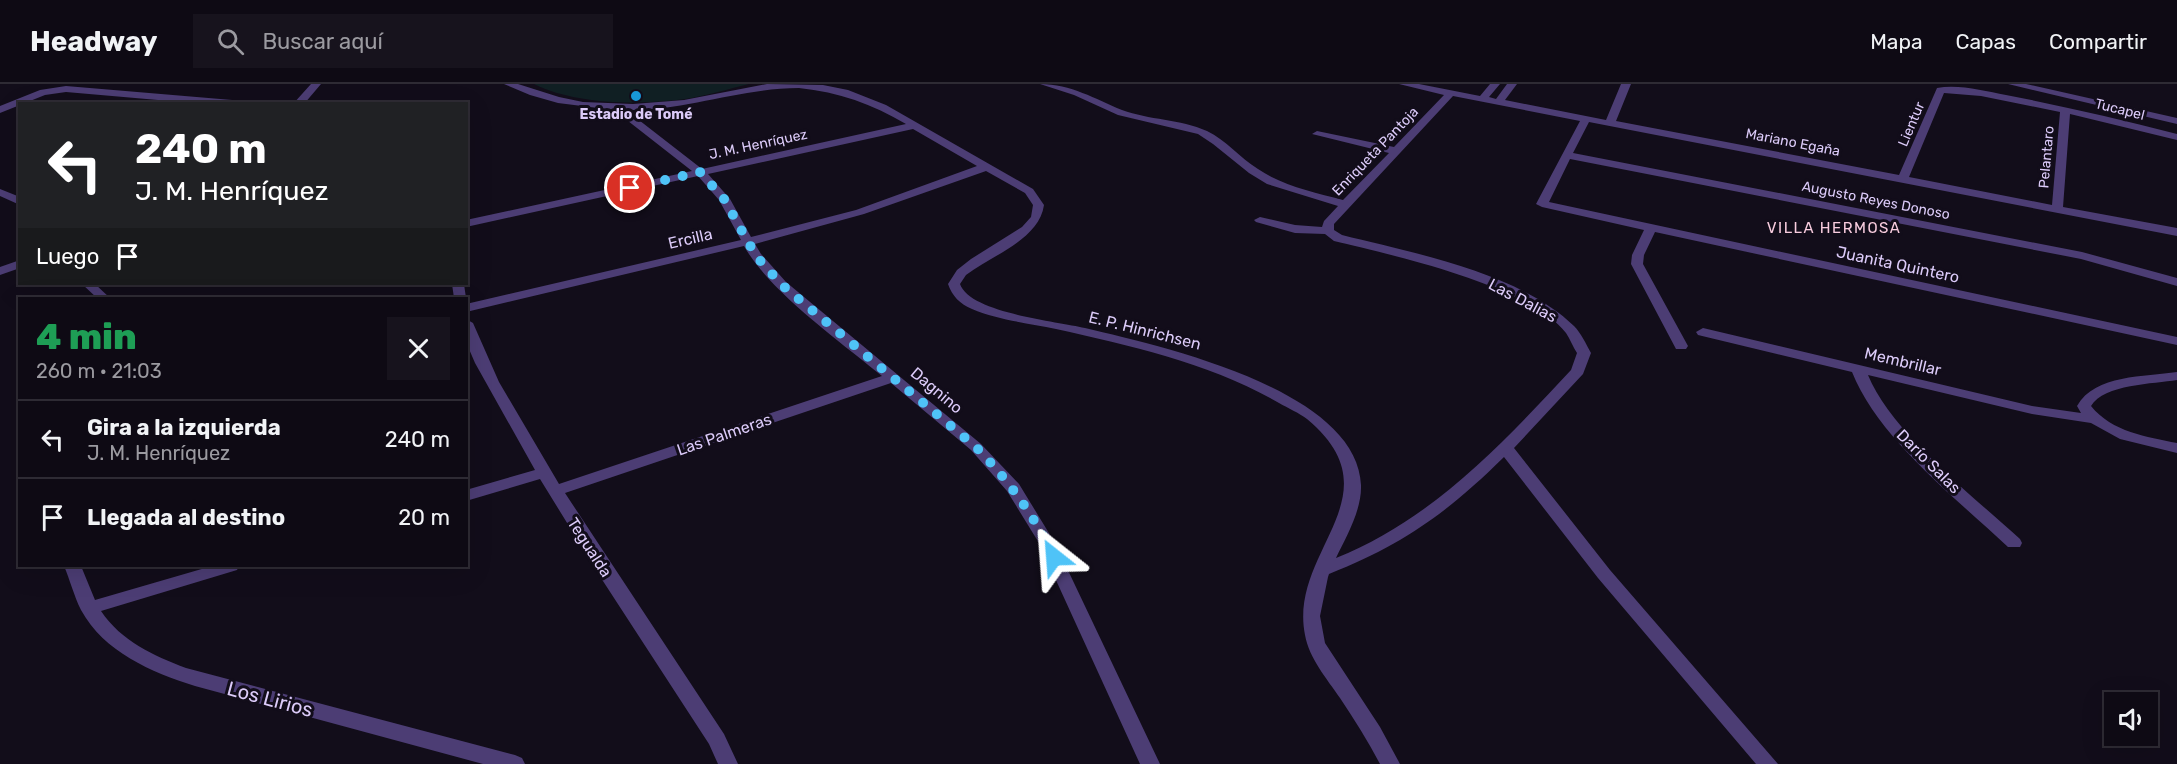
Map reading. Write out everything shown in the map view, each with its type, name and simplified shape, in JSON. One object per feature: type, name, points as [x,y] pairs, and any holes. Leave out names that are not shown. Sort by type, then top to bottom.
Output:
[{"type":"street","points":[[300,102],[316,84]]},
{"type":"street","name":"E. P. Hinrichsen","points":[[509,84],[575,104],[618,109],[670,105],[766,87],[823,86],[881,105],[1029,191],[1038,202],[1040,214],[1031,227],[963,270],[954,280],[956,292],[967,301],[984,309],[1213,366],[1264,389],[1316,418],[1341,444],[1348,458],[1354,482],[1351,500],[1322,570],[1312,601],[1311,619],[1320,652],[1381,745],[1390,764]]},
{"type":"street","points":[[1045,84],[1066,89],[1121,113],[1201,132],[1213,138],[1252,170],[1270,181],[1345,204]]},
{"type":"street","name":"Mariano Egaña","points":[[1404,84],[2057,207],[2175,235]]},
{"type":"street","points":[[1482,99],[1495,84]]},
{"type":"street","points":[[1498,102],[1512,84]]},
{"type":"street","points":[[1610,123],[1626,84]]},
{"type":"street","name":"Tucapel","points":[[2013,84],[2177,121]]},
{"type":"street","name":"Tucapel","points":[[1951,87],[2065,109],[2177,137]]},
{"type":"street","name":"Lientur","points":[[1903,178],[1940,90],[1951,87]]},
{"type":"street","points":[[19,102],[43,92],[66,89],[220,102]]},
{"type":"street","name":"Enriqueta Pantoja","points":[[1328,231],[1328,223],[1451,93]]},
{"type":"street","points":[[0,110],[18,102]]},
{"type":"street","points":[[2098,102],[2177,114]]},
{"type":"street","name":"Dagnino","points":[[618,109],[700,172],[724,199],[747,242],[782,285],[976,447],[1013,488],[1031,514],[1061,571],[1150,764]]},
{"type":"street","name":"Pelantaro","points":[[2057,207],[2065,109]]},
{"type":"street","points":[[1567,155],[1586,118]]},
{"type":"street","name":"J. M. Henríquez","points":[[468,224],[916,125]]},
{"type":"street","points":[[1317,134],[1396,151]]},
{"type":"street","name":"Juanita Quintero","points":[[1567,155],[1542,204],[2177,341]]},
{"type":"street","name":"Augusto Reyes Donoso","points":[[1567,155],[2082,256],[2177,282]]},
{"type":"street","name":"Ercilla","points":[[468,308],[747,242],[886,204],[986,167]]},
{"type":"street","points":[[0,192],[18,201]]},
{"type":"street","name":"Las Dalias","points":[[1260,220],[1295,229],[1328,231],[1338,238],[1462,272],[1500,286],[1549,312],[1572,331],[1584,353],[1578,372],[1457,491],[1417,523],[1382,544],[1322,570]]},
{"type":"street","points":[[1651,228],[1638,255],[1637,264],[1681,345]]},
{"type":"street","points":[[0,271],[18,265]]},
{"type":"street","points":[[89,285],[103,297]]},
{"type":"street","name":"Tegualda","points":[[468,328],[487,375],[503,406],[554,491],[711,730],[728,764]]},
{"type":"street","name":"Membrillar","points":[[1703,332],[2040,412],[2095,419],[2131,436],[2177,448]]},
{"type":"street","name":"Darío Salas","points":[[1858,369],[1864,389],[1881,412],[1928,461],[2014,543]]},
{"type":"street","points":[[2095,419],[2084,406],[2091,394],[2108,387],[2177,376]]},
{"type":"street","name":"Las Palmeras","points":[[554,491],[894,377]]},
{"type":"street","points":[[1504,446],[1604,574],[1768,764]]},
{"type":"street","points":[[468,495],[544,472]]},
{"type":"street","name":"Los Lirios","points":[[73,567],[89,608],[103,627],[121,644],[166,669],[206,682],[515,764]]},
{"type":"street","points":[[89,608],[228,567]]},
{"type":"shaded area","name":"Estadio de Tomé","points":[[534,84],[749,84],[685,99],[608,102],[569,96]]},
{"type":"place","name":"Estadio de Tomé","points":[[636,96]]},
{"type":"district","name":"VILLA HERMOSA","points":[[1834,228]]},
{"type":"route","points":[[630,188],[700,172],[724,199],[756,256],[782,285],[894,377],[995,466],[1031,514],[1054,557]]}]
